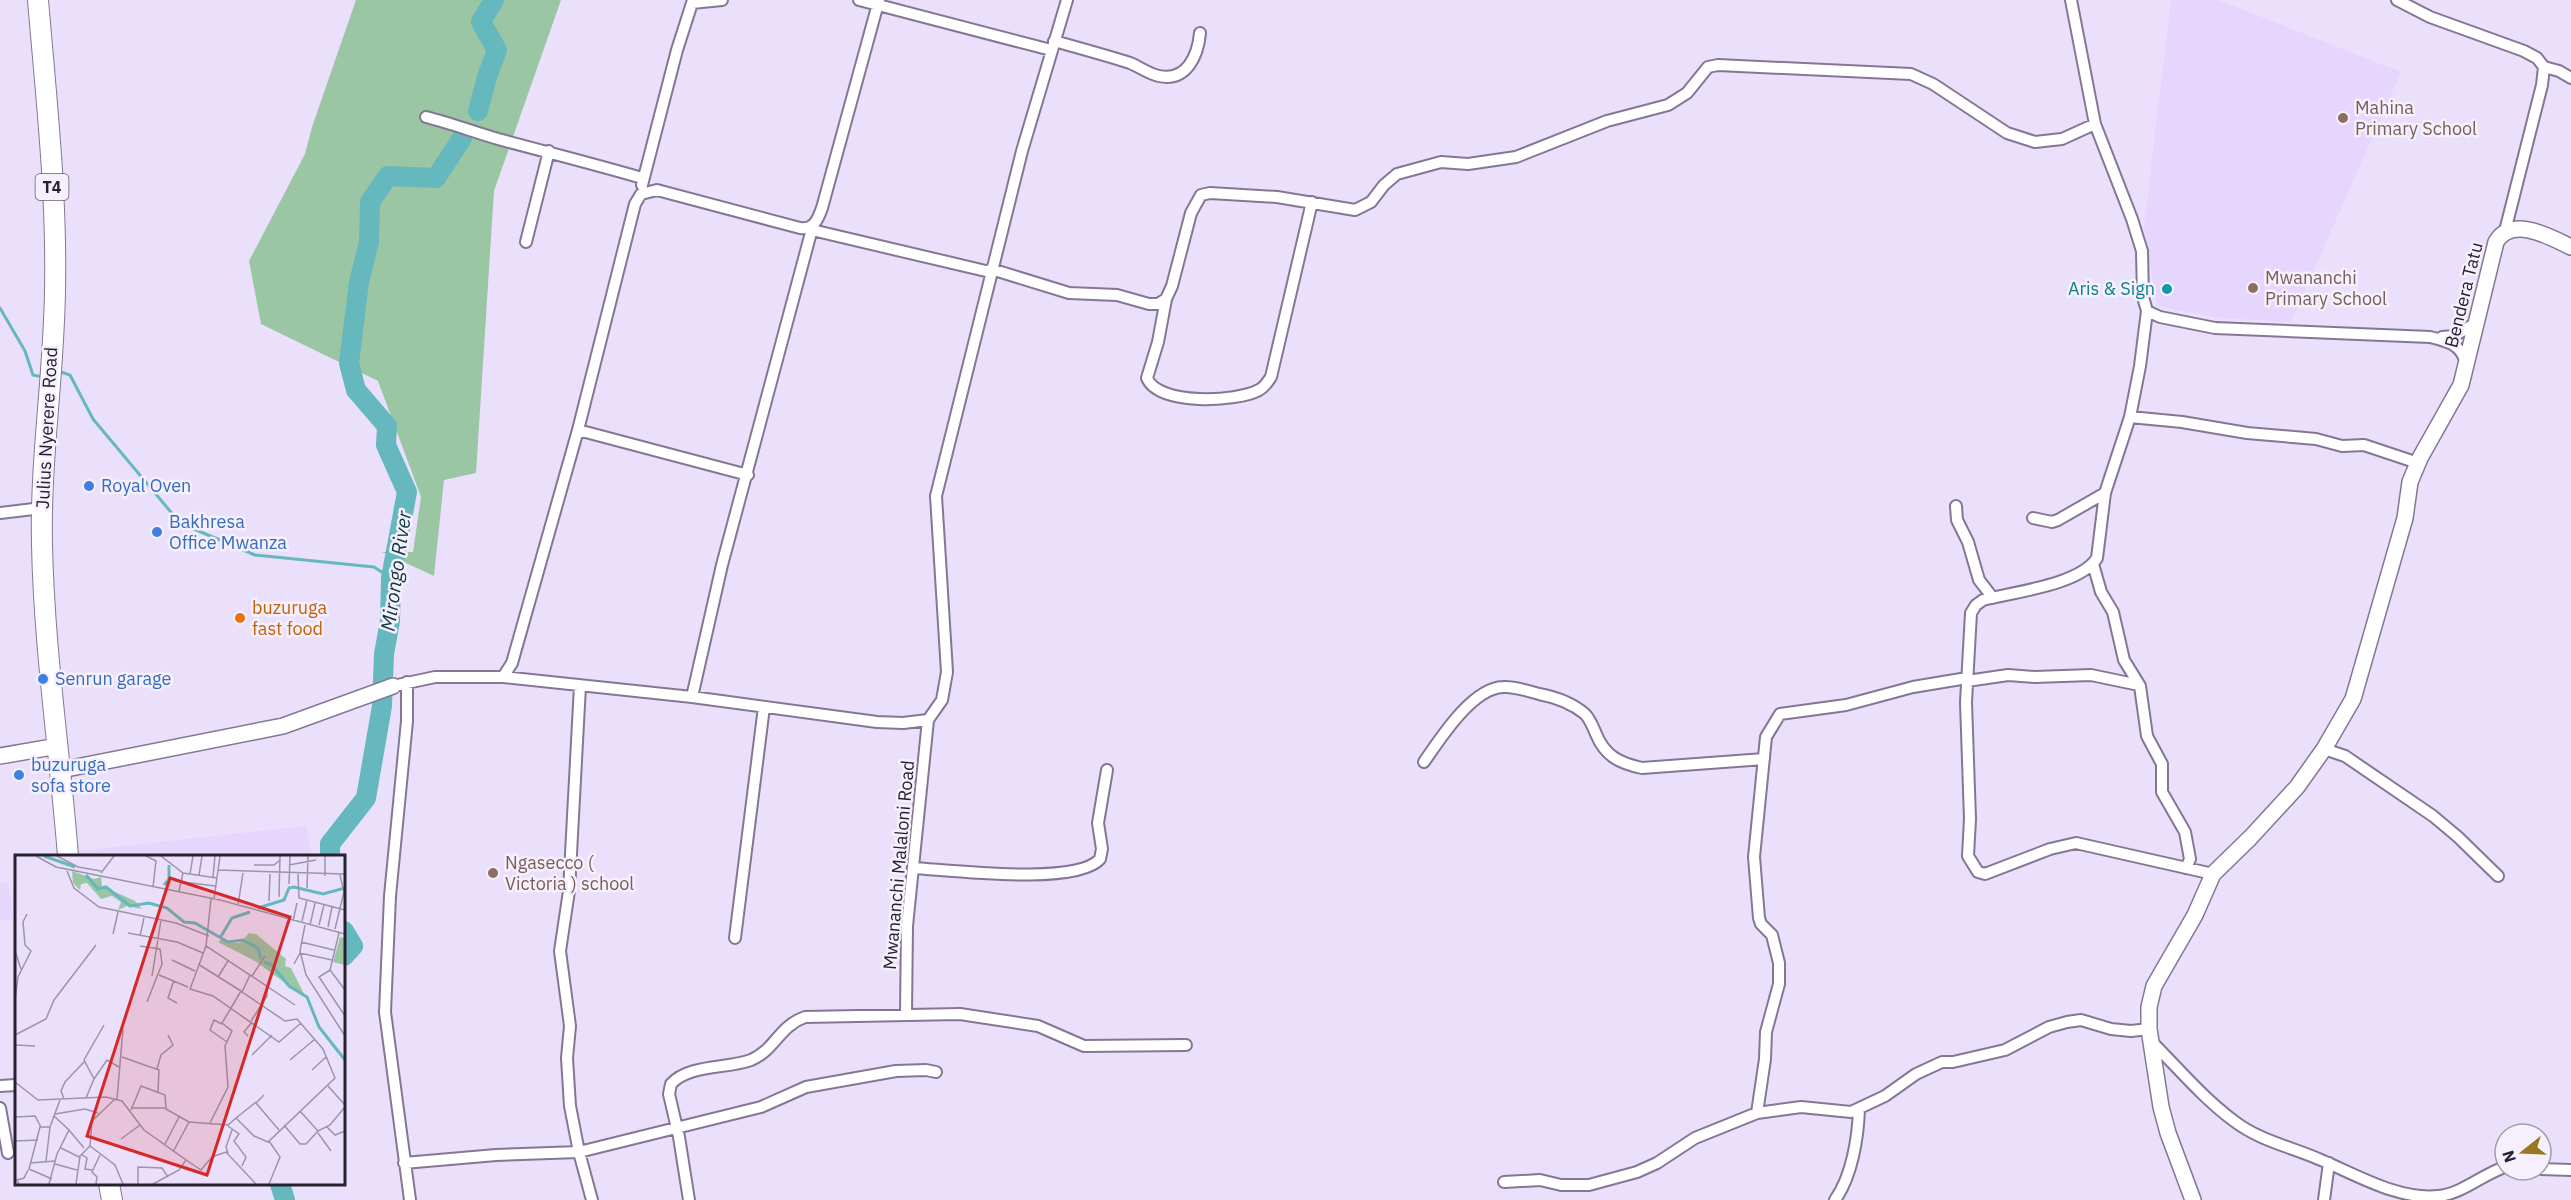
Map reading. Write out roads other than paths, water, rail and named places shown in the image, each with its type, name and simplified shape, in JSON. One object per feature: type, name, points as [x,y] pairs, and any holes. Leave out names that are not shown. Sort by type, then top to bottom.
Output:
[{"type":"highway","name":"Julius Nyerere Road","points":[[38,0],[53,201],[56,290],[42,508],[44,599],[68,855]]},
{"type":"highway","points":[[109,1185],[112,1200]]},
{"type":"street","points":[[503,677],[513,663],[578,430],[635,204],[641,194],[642,178],[692,2],[722,0]]},
{"type":"street","points":[[859,0],[1133,64],[1158,76],[1168,77],[1177,75],[1192,63],[1199,50],[1200,33]]},
{"type":"street","points":[[61,770],[283,726],[400,684],[435,677],[503,677],[692,697],[877,722],[903,723],[928,720],[942,700],[947,672],[936,496],[990,271],[1067,0]]},
{"type":"street","points":[[2071,0],[2095,124],[2142,251],[2143,297],[2147,310],[2140,366],[2130,417],[2105,494],[2097,558],[2093,564],[2059,582],[1993,598],[1976,604],[1971,613],[1967,679],[1968,856],[1978,872],[1985,874],[2050,849],[2076,843],[2212,874],[2195,915],[2154,986],[2149,1007],[2150,1035],[2168,1133],[2193,1200]]},
{"type":"street","points":[[2397,0],[2430,17],[2524,51],[2537,58],[2544,67],[2559,71],[2571,78]]},
{"type":"street","points":[[692,697],[722,565],[748,475],[812,227],[822,208],[879,3]]},
{"type":"street","points":[[1312,202],[1271,376],[1258,391],[1194,399],[1159,392],[1152,387],[1147,378],[1158,342],[1166,298],[1172,286],[1191,213],[1201,195],[1210,193],[1312,202],[1355,210],[1371,202],[1389,179],[1405,171],[1441,162],[1468,164],[1516,157],[1607,121],[1668,105],[1687,93],[1708,67],[1727,64],[1911,74],[1933,84],[2007,133],[2036,142],[2062,139],[2095,124]]},
{"type":"street","points":[[2505,231],[2542,85],[2544,67]]},
{"type":"street","points":[[426,117],[496,139],[549,151],[642,178]]},
{"type":"street","points":[[526,242],[549,151]]},
{"type":"street","points":[[641,194],[657,190],[800,228],[812,227],[1070,293],[1117,295],[1149,304],[1158,304],[1166,298]]},
{"type":"street","name":"Bendera Tatu","points":[[2212,874],[2250,838],[2289,795],[2324,749],[2353,699],[2404,518],[2410,482],[2461,385],[2496,242],[2505,231],[2513,229],[2539,233],[2571,247]]},
{"type":"street","points":[[2147,310],[2160,317],[2215,328],[2430,337],[2454,336],[2476,323]]},
{"type":"street","points":[[2430,337],[2455,345],[2462,351],[2466,368]]},
{"type":"street","points":[[2130,417],[2182,422],[2247,433],[2316,439],[2342,446],[2364,445],[2418,463]]},
{"type":"street","points":[[578,430],[748,475]]},
{"type":"street","points":[[2033,518],[2052,522],[2058,520],[2105,494]]},
{"type":"street","points":[[1956,506],[1957,520],[1968,543],[1979,580],[1993,598]]},
{"type":"street","points":[[0,513],[42,508]]},
{"type":"street","points":[[2093,564],[2101,592],[2113,612],[2124,660],[2139,685],[2147,736],[2162,764],[2162,792],[2185,832],[2190,858],[2186,868]]},
{"type":"street","points":[[1757,1113],[1766,1059],[1766,1032],[1779,984],[1779,963],[1772,935],[1761,924],[1759,918],[1754,857],[1766,736],[1780,714],[1846,705],[1914,687],[2008,675],[2035,677],[2091,675],[2139,685]]},
{"type":"street","points":[[400,684],[407,721],[384,982],[385,1012],[410,1200]]},
{"type":"street","points":[[580,686],[569,891],[560,951],[570,1026],[567,1058],[569,1093],[579,1152],[592,1200]]},
{"type":"street","points":[[1424,762],[1463,710],[1479,698],[1502,687],[1558,698],[1578,709],[1587,716],[1610,756],[1628,765],[1642,768],[1764,759]]},
{"type":"street","points":[[735,938],[764,707]]},
{"type":"street","name":"Mwananchi Malaloni Road","points":[[906,1013],[907,926],[928,720]]},
{"type":"street","points":[[0,756],[58,746]]},
{"type":"street","points":[[2324,749],[2345,756],[2433,816],[2498,876]]},
{"type":"street","points":[[913,868],[1012,875],[1088,869],[1101,859],[1098,823],[1107,771]]},
{"type":"street","points":[[689,1200],[669,1094],[671,1084],[684,1075],[748,1061],[759,1056],[784,1029],[794,1021],[805,1017],[885,1016],[906,1013],[960,1014],[1038,1026],[1084,1046],[1186,1045]]},
{"type":"street","points":[[1504,1182],[1540,1180],[1561,1185],[1589,1185],[1618,1178],[1657,1162],[1695,1138],[1757,1113],[1801,1107],[1851,1113],[1885,1096],[1916,1074],[1942,1062],[1953,1062],[2005,1050],[2049,1027],[2081,1020],[2111,1029],[2150,1035],[2198,1090],[2234,1122],[2273,1143],[2329,1163],[2368,1182],[2420,1197],[2441,1196],[2493,1172]]},
{"type":"street","points":[[404,1163],[496,1155],[579,1152],[762,1107],[806,1087],[896,1071],[936,1072]]},
{"type":"street","points":[[0,1086],[15,1084]]},
{"type":"street","points":[[0,1108],[8,1153]]},
{"type":"street","points":[[1835,1200],[1846,1181],[1859,1109]]},
{"type":"street","points":[[2324,1200],[2329,1163]]},
{"type":"street","points":[[2553,1169],[2571,1170]]},
{"type":"waterway","name":"Mirongo River","points":[[478,111],[497,50],[481,22],[494,0]]},
{"type":"waterway","name":"Mirongo River","points":[[330,855],[330,844],[366,798],[382,706],[384,654],[390,621],[391,578],[407,492],[386,445],[387,426],[356,390],[349,363],[359,282],[369,242],[370,202],[388,176],[436,178],[462,138]]},
{"type":"waterway","points":[[0,308],[25,351],[33,375],[43,377]]},
{"type":"waterway","points":[[58,374],[61,372],[70,375],[93,419],[180,523],[255,555],[374,567],[391,578]]},
{"type":"waterway","name":"Mirongo River","points":[[345,933],[353,946],[345,955]]},
{"type":"waterway","name":"Mirongo River","points":[[280,1185],[285,1200]]},
{"type":"place","name":"Mahina Primary School","points":[[2343,118]]},
{"type":"place","name":"Mwananchi Primary School","points":[[2253,288]]},
{"type":"place","name":"Aris & Sign","points":[[2167,289]]},
{"type":"place","name":"Royal Oven","points":[[89,486]]},
{"type":"place","name":"Bakhresa Office Mwanza","points":[[157,532]]},
{"type":"place","name":"buzuruga fast food","points":[[240,618]]},
{"type":"place","name":"Senrun garage","points":[[43,679]]},
{"type":"place","name":"buzuruga sofa store","points":[[19,775]]},
{"type":"place","name":"Ngasecco ( Victoria ) school","points":[[493,873]]}]
